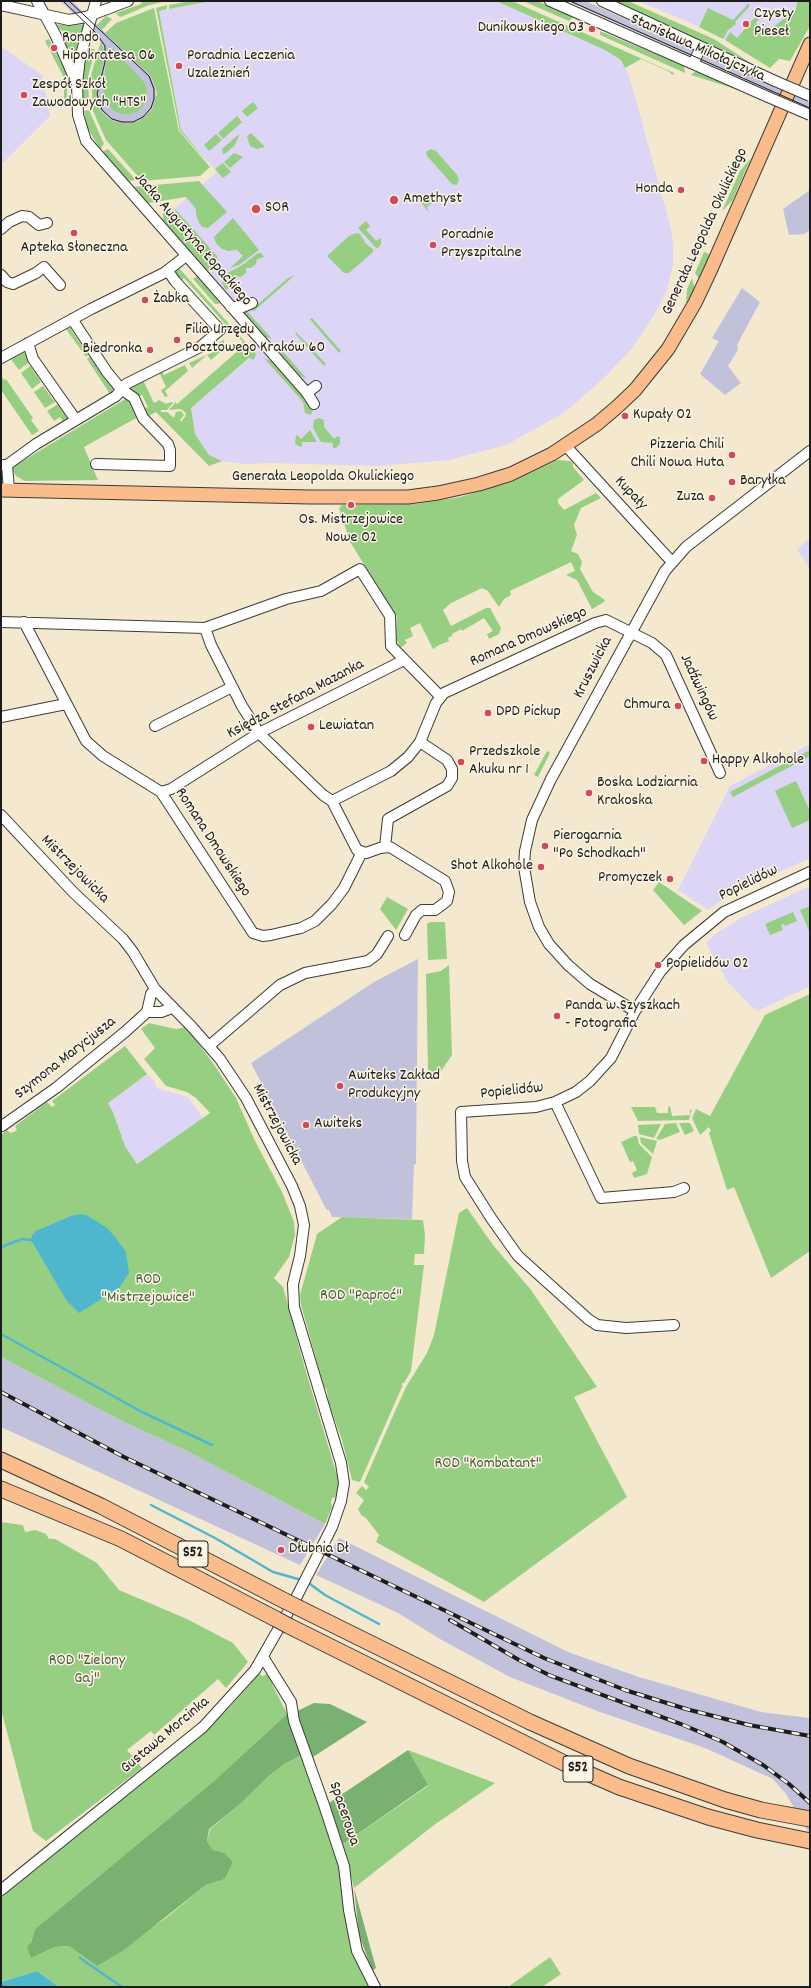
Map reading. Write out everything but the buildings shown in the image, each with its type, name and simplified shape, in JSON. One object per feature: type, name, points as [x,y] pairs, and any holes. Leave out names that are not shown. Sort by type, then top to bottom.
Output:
[{"type":"highway","name":"S52","points":[[1,1460],[101,1506],[284,1601],[530,1722],[629,1766],[725,1800],[789,1816],[810,1819]]},
{"type":"highway","name":"S52","points":[[1,1489],[121,1539],[289,1626],[557,1759],[619,1787],[708,1817],[808,1840]]},
{"type":"main road","name":"Generała Leopolda Okulickiego","points":[[5,490],[309,497],[408,497],[454,491],[495,479],[532,464],[566,446],[597,424],[627,398],[655,367],[668,349],[692,308],[708,275],[810,44]]},
{"type":"street","name":"Jacka Augustyna Łopackiego","points":[[37,1],[55,34],[77,84]]},
{"type":"street","name":"Jacka Augustyna Łopackiego","points":[[96,1],[80,58],[77,84],[78,115],[86,141],[307,393],[314,404]]},
{"type":"street","points":[[1,5],[69,20],[92,15],[128,1]]},
{"type":"street","name":"Stanisława Mikołajczyka","points":[[550,1],[810,115]]},
{"type":"street","name":"Stanisława Mikołajczyka","points":[[602,1],[810,96]]},
{"type":"street","points":[[693,64],[701,47]]},
{"type":"street","points":[[1,229],[8,222],[22,216],[29,218],[39,225],[47,223]]},
{"type":"street","points":[[1,358],[72,319],[168,271],[186,256]]},
{"type":"street","points":[[1,275],[7,282],[13,284],[44,268],[60,285]]},
{"type":"street","points":[[5,490],[4,465],[116,396],[126,384],[200,347],[220,330],[175,281],[168,271]]},
{"type":"street","points":[[231,308],[243,307],[252,303]]},
{"type":"street","points":[[72,319],[121,389],[132,397],[144,418],[169,446],[170,466],[96,464]]},
{"type":"street","points":[[28,343],[33,359],[76,420]]},
{"type":"street","points":[[307,393],[316,386]]},
{"type":"street","name":"Kupały","points":[[566,446],[672,562]]},
{"type":"street","name":"Kruszwicka","points":[[635,1011],[581,977],[549,944],[539,926],[530,902],[524,867],[525,851],[537,807],[630,632],[655,587],[672,562],[686,547],[810,451]]},
{"type":"street","points":[[1,622],[205,628],[286,599],[321,591],[360,570],[390,616],[391,646],[440,696],[420,742],[408,757],[391,771],[332,801]]},
{"type":"street","name":"Romana Dmowskiego","points":[[440,696],[595,623],[609,620],[630,632]]},
{"type":"street","name":"Romana Dmowskiego","points":[[24,622],[66,704],[91,747],[161,792],[253,932],[262,936],[293,931],[315,921],[332,904],[344,888],[362,852]]},
{"type":"street","points":[[205,628],[211,645],[232,687],[242,706],[259,732],[323,795],[332,801],[357,850],[362,852],[385,847],[394,849],[441,877],[448,886],[449,897],[447,901],[435,910],[422,910],[416,915],[405,935]]},
{"type":"street","name":"Jadźwingów","points":[[630,632],[652,643],[666,655],[720,773]]},
{"type":"street","name":"Księdza Stefana Mazanka","points":[[161,792],[170,789],[259,732],[404,660]]},
{"type":"street","points":[[155,726],[232,687]]},
{"type":"street","points":[[1,717],[66,704]]},
{"type":"street","points":[[385,847],[388,819],[447,786],[452,778],[452,769],[447,760],[420,742]]},
{"type":"street","name":"Mistrzejowicka","points":[[1,815],[73,892],[123,939],[133,952],[155,989],[209,1046],[230,1073],[252,1108],[292,1186],[302,1212],[304,1232],[293,1284],[294,1303],[344,1475],[343,1494],[332,1527]]},
{"type":"street","name":"Popielidów","points":[[674,1325],[612,1328],[597,1325],[588,1319],[515,1253],[469,1185],[462,1161],[461,1112],[515,1110],[536,1107],[555,1102],[576,1092],[601,1070],[620,1043],[635,1011],[660,972],[684,945],[698,932],[735,906],[810,872]]},
{"type":"street","points":[[209,1046],[265,996],[284,982],[305,972],[368,961],[377,954],[388,936]]},
{"type":"street","points":[[155,989],[151,994],[146,1012],[161,1012],[172,1008]]},
{"type":"street","name":"Szymona Marycjusza","points":[[2,1126],[56,1088],[146,1012]]},
{"type":"street","points":[[555,1102],[602,1198],[674,1192],[684,1188]]},
{"type":"street","name":"Gustawa Morcinka","points":[[1,1890],[203,1727],[255,1670],[296,1600],[332,1527]]},
{"type":"street","name":"Spacerowa","points":[[263,1657],[291,1702],[294,1721],[344,1866],[349,1910],[357,1951],[375,1987]]},
{"type":"shaded area","points":[[60,1],[72,1],[150,75],[155,86],[156,99],[152,110],[143,119],[131,124],[123,124],[112,121],[101,112],[97,103],[96,94],[104,59],[103,45],[93,32]]},
{"type":"shaded area","points":[[211,1],[496,1],[605,50],[621,60],[628,73],[637,104],[672,232],[673,246],[673,265],[667,291],[656,312],[634,346],[604,378],[564,413],[506,445],[449,460],[379,466],[270,463],[245,464],[222,461],[209,455],[195,434],[191,408],[250,358],[259,330],[162,219],[217,172],[181,131],[159,11]]},
{"type":"shaded area","points":[[567,1],[585,1],[810,101],[810,109]]},
{"type":"shaded area","points":[[638,1],[798,1],[795,11],[748,52],[710,31]]},
{"type":"shaded area","name":"Zespół Szkół Zawodowych \"HTS\"","points":[[1,46],[42,75],[50,116],[1,165]]},
{"type":"shaded area","points":[[810,190],[810,229],[805,234],[789,235],[783,209]]},
{"type":"shaded area","points":[[742,288],[760,302],[737,345],[738,350],[728,366],[741,383],[725,395],[700,374],[719,341],[712,338]]},
{"type":"shaded area","points":[[810,538],[810,569],[797,549]]},
{"type":"shaded area","points":[[810,744],[810,858],[728,896],[708,910],[678,890],[730,786]]},
{"type":"shaded area","points":[[810,886],[810,986],[758,1011],[753,1008],[727,981],[706,943],[718,932],[743,917]]},
{"type":"shaded area","points":[[418,959],[416,1164],[414,1165],[412,1219],[332,1217],[329,1210],[325,1207],[251,1063],[374,982]]},
{"type":"shaded area","points":[[147,1074],[156,1083],[156,1088],[188,1097],[203,1118],[137,1164],[125,1146],[113,1112],[108,1103]]},
{"type":"shaded area","points":[[1,1357],[124,1422],[185,1450],[325,1524],[300,1565],[1,1427]]},
{"type":"shaded area","points":[[339,1538],[568,1652],[639,1677],[761,1712],[810,1718],[810,1835],[786,1794],[773,1779],[705,1748],[600,1712],[510,1677],[440,1639],[398,1613],[316,1575]]},
{"type":"green space","points":[[142,1],[167,1],[149,5],[121,17],[116,13],[141,4]]},
{"type":"green space","points":[[190,1],[211,1],[169,9],[169,5]]},
{"type":"green space","points":[[496,1],[512,1],[674,73],[673,75],[668,71],[641,59],[625,68],[621,60],[605,50]]},
{"type":"green space","points":[[523,1],[538,1],[573,17],[569,21]]},
{"type":"green space","points":[[613,1],[628,1],[714,39],[752,64]]},
{"type":"green space","points":[[798,1],[810,1],[810,26],[790,61],[779,59],[770,68],[725,40],[730,32],[737,38],[756,16],[759,19],[756,23],[761,28],[766,26],[770,29],[795,11]]},
{"type":"green space","points":[[749,3],[749,7],[735,22],[736,24],[728,30],[723,39],[699,27],[708,8],[733,20]]},
{"type":"green space","points":[[167,5],[167,9],[159,11],[181,130],[210,165],[180,131],[156,8]]},
{"type":"green space","points":[[154,8],[179,131],[210,167],[200,176],[142,181],[106,140],[93,111],[91,75],[101,41],[104,51],[104,59],[96,94],[97,103],[101,112],[112,121],[127,124],[139,121],[152,110],[157,94],[150,75],[105,33],[116,23]]},
{"type":"green space","points":[[582,9],[689,56],[581,11]]},
{"type":"green space","points":[[106,16],[112,19],[102,30],[97,25]]},
{"type":"green space","points":[[57,24],[72,26],[84,24],[80,38],[59,29]]},
{"type":"green space","points":[[600,31],[684,66],[685,73],[600,35]]},
{"type":"green space","points":[[62,36],[78,43],[73,60]]},
{"type":"green space","points":[[49,39],[67,75],[67,107],[64,103],[64,78],[45,41]]},
{"type":"green space","points":[[89,47],[95,50],[88,77],[89,104],[83,106],[82,75]]},
{"type":"green space","points":[[113,49],[144,82],[147,89],[146,100],[137,112],[121,114],[113,110],[107,104],[103,86],[108,52]]},
{"type":"green space","points":[[696,71],[742,91],[691,75]]},
{"type":"green space","points":[[253,102],[258,108],[247,117],[242,111]]},
{"type":"green space","points":[[89,110],[104,144],[100,149],[87,127],[84,111]]},
{"type":"green space","points":[[237,116],[242,122],[223,139],[218,133]]},
{"type":"green space","points":[[251,133],[265,147],[257,149],[250,146],[247,136]]},
{"type":"green space","points":[[216,134],[222,140],[209,151],[204,145]]},
{"type":"green space","points":[[238,135],[239,136],[234,146],[223,154],[222,149]]},
{"type":"green space","points":[[107,149],[136,180],[127,181],[102,153]]},
{"type":"green space","points":[[430,149],[436,151],[457,175],[459,179],[457,185],[452,184],[427,156],[426,152]]},
{"type":"green space","points":[[234,153],[243,157],[230,168],[224,162]]},
{"type":"green space","points":[[751,158],[732,201],[722,211],[740,171]]},
{"type":"green space","points":[[223,163],[231,172],[223,178],[215,169]]},
{"type":"green space","points":[[199,181],[227,212],[208,228],[202,227],[199,223],[196,209],[186,197],[148,203],[132,187]]},
{"type":"green space","points":[[426,193],[433,202],[427,207],[429,212],[418,199]]},
{"type":"green space","points":[[172,209],[177,211],[217,256],[218,264],[214,269],[209,271],[204,269],[163,222],[163,213],[166,210]]},
{"type":"green space","points":[[233,218],[259,250],[239,265],[230,268],[243,256],[237,250],[228,251],[222,249],[216,243],[214,237]]},
{"type":"green space","points":[[366,221],[370,226],[366,230],[376,241],[380,238],[381,239],[381,244],[377,249],[358,228]]},
{"type":"green space","points":[[711,224],[691,269],[691,261],[708,227]]},
{"type":"green space","points":[[356,233],[360,234],[366,244],[373,249],[373,252],[349,273],[344,273],[327,256],[349,236]]},
{"type":"green space","points":[[704,252],[709,254],[706,268],[700,280],[695,273]]},
{"type":"green space","points":[[258,253],[261,253],[264,257],[257,259],[256,264],[251,268],[246,268],[246,273],[241,277],[236,277],[236,282],[231,282],[231,286],[226,290],[222,283],[224,275],[244,264]]},
{"type":"green space","points":[[178,267],[256,354],[254,360],[249,358],[191,408],[195,434],[209,455],[222,461],[209,466],[156,412],[147,417],[143,409],[148,407],[142,395],[137,397],[131,389],[132,386],[149,378],[144,382],[154,403],[159,400],[166,404],[171,402],[173,403],[167,410],[161,410],[161,412],[167,412],[174,418],[176,412],[181,411],[184,415],[180,420],[181,422],[186,413],[181,409],[169,410],[175,403],[173,400],[177,404],[240,349],[237,345],[243,342],[231,329],[224,331],[228,327],[184,278],[180,282],[175,273]]},
{"type":"green space","points":[[295,275],[254,311],[251,310],[288,278]]},
{"type":"green space","points":[[197,276],[220,303],[215,304],[193,279]]},
{"type":"green space","points":[[692,278],[695,289],[682,315],[686,304],[687,289]]},
{"type":"green space","points":[[243,311],[247,311],[272,339],[265,337]]},
{"type":"green space","points":[[312,318],[341,351],[339,353],[310,319]]},
{"type":"green space","points":[[67,327],[70,328],[88,355],[86,357],[66,329],[35,346]]},
{"type":"green space","points":[[296,332],[326,364],[324,366],[299,338],[295,333]]},
{"type":"green space","points":[[224,340],[224,346],[211,360],[207,355],[192,368],[189,363],[218,350],[216,344]]},
{"type":"green space","points":[[279,347],[307,379],[299,375],[279,352]]},
{"type":"green space","points":[[22,351],[28,355],[29,362],[19,370],[11,359],[1,365],[1,363]]},
{"type":"green space","points":[[90,357],[115,390],[110,394],[87,359]]},
{"type":"green space","points":[[264,358],[271,361],[311,405],[313,411],[310,415],[305,413],[303,402]]},
{"type":"green space","points":[[185,365],[188,371],[165,391],[168,396],[165,397],[161,390],[166,387],[160,374],[154,375],[161,369],[164,375]]},
{"type":"green space","points":[[30,366],[41,382],[32,389],[21,373]]},
{"type":"green space","points":[[1,376],[4,380],[6,379],[33,418],[31,420],[39,431],[32,435],[1,390]]},
{"type":"green space","points":[[43,386],[55,402],[45,408],[34,392]]},
{"type":"green space","points":[[127,398],[138,417],[84,447],[98,480],[25,481],[16,476],[11,468]]},
{"type":"green space","points":[[60,403],[69,415],[69,419],[64,423],[60,417],[54,421],[47,411]]},
{"type":"green space","points":[[319,418],[324,420],[324,427],[334,439],[338,436],[340,438],[340,444],[336,448],[333,448],[333,443],[321,442],[313,428],[314,420]]},
{"type":"green space","points":[[310,430],[317,442],[302,442],[302,447],[298,446],[295,443],[296,436],[297,435],[301,439]]},
{"type":"green space","points":[[558,460],[570,461],[573,463],[573,467],[584,480],[558,499],[558,503],[564,510],[596,493],[601,498],[581,508],[574,525],[577,535],[571,551],[578,554],[582,562],[580,569],[593,592],[605,600],[604,602],[592,609],[577,580],[566,575],[575,571],[571,562],[510,591],[511,595],[504,599],[499,607],[488,591],[482,588],[451,603],[443,610],[451,626],[486,608],[490,608],[501,628],[499,634],[489,639],[487,634],[493,631],[484,618],[462,631],[461,629],[452,634],[452,636],[448,638],[449,641],[433,649],[420,623],[410,628],[413,636],[405,640],[407,643],[400,648],[396,638],[397,617],[350,542],[339,508],[342,505],[415,504],[460,497],[514,481]]},
{"type":"green space","points":[[810,750],[810,756],[733,797],[730,792]]},
{"type":"green space","points":[[547,751],[550,753],[538,777],[534,775]]},
{"type":"green space","points":[[796,781],[810,811],[810,820],[792,828],[775,791]]},
{"type":"green space","points":[[659,882],[702,911],[684,925],[653,890]]},
{"type":"green space","points":[[387,897],[408,909],[396,930],[380,909]]},
{"type":"green space","points":[[810,906],[810,933],[800,910]]},
{"type":"green space","points":[[793,912],[797,921],[785,926],[784,924],[781,925],[783,930],[770,935],[765,924]]},
{"type":"green space","points":[[430,922],[445,922],[447,959],[428,960],[427,924]]},
{"type":"green space","points":[[449,965],[452,1055],[439,1074],[428,1070],[426,974],[441,971]]},
{"type":"green space","points":[[810,994],[810,1251],[771,1278],[734,1187],[727,1190],[709,1133],[711,1131],[709,1127],[700,1135],[692,1118],[696,1109],[710,1116],[765,1015]]},
{"type":"green space","name":"ROD \"Mistrzejowice\"","points":[[149,1023],[176,1029],[186,1027],[215,1066],[236,1098],[255,1141],[282,1192],[294,1222],[295,1235],[289,1257],[274,1278],[283,1287],[304,1365],[338,1479],[337,1497],[332,1498],[332,1507],[325,1524],[185,1450],[124,1422],[1,1357],[1,1135],[7,1130],[10,1133],[17,1130],[15,1126],[47,1102],[52,1107],[55,1105],[52,1101],[125,1046],[147,1074],[108,1103],[113,1112],[125,1146],[137,1164],[210,1113],[196,1098],[187,1092],[166,1086],[144,1059],[155,1048],[141,1029]]},
{"type":"green space","points":[[670,1106],[672,1116],[690,1115],[690,1110],[692,1109],[689,1120],[638,1121],[631,1107],[655,1107],[657,1113],[668,1113],[668,1107]]},
{"type":"green space","points":[[676,1123],[680,1132],[660,1140],[656,1139],[665,1124]]},
{"type":"green space","points":[[679,1123],[690,1123],[694,1131],[685,1135]]},
{"type":"green space","points":[[661,1124],[654,1138],[639,1134],[638,1125]]},
{"type":"green space","points":[[637,1136],[639,1144],[652,1157],[647,1174],[634,1178],[632,1173],[637,1170],[633,1161],[630,1162],[621,1142]]},
{"type":"green space","points":[[640,1137],[657,1141],[653,1154],[641,1143]]},
{"type":"green space","name":"ROD \"Kombatant\"","points":[[467,1208],[493,1245],[531,1290],[597,1387],[574,1397],[627,1497],[484,1602],[376,1542],[379,1535],[366,1518],[361,1515],[358,1509],[364,1500],[356,1493],[362,1486],[366,1490],[369,1487],[364,1482],[406,1387],[427,1353],[434,1335],[459,1213]]},
{"type":"green space","name":"ROD \"Paproć\"","points":[[342,1217],[423,1220],[425,1235],[424,1254],[415,1254],[414,1265],[424,1265],[411,1371],[404,1383],[402,1383],[402,1387],[360,1482],[352,1480],[342,1440],[328,1401],[327,1390],[324,1387],[301,1305],[300,1295],[317,1234]]},
{"type":"green space","name":"ROD \"Zielony Gaj\"","points":[[1,1522],[23,1525],[25,1532],[35,1530],[46,1534],[49,1539],[55,1539],[97,1563],[119,1590],[187,1619],[233,1643],[248,1662],[226,1688],[218,1679],[154,1735],[151,1731],[127,1750],[142,1768],[46,1841],[33,1831],[1,1709]]},
{"type":"green space","points":[[268,1673],[275,1682],[272,1684],[287,1714],[214,1781],[35,1929],[31,1943],[31,1958],[55,1947],[69,1946],[97,1966],[166,1918],[206,1885],[225,1879],[233,1862],[225,1853],[213,1850],[207,1841],[210,1829],[239,1805],[269,1776],[284,1764],[302,1755],[337,1857],[356,1959],[366,1982],[370,1987],[59,1987],[37,1971],[1,1982],[1,1895],[196,1739],[230,1707],[259,1674],[263,1676]]},
{"type":"green space","points":[[314,1703],[330,1704],[367,1722],[313,1757],[295,1712]]},
{"type":"green space","points":[[287,1714],[302,1755],[284,1764],[269,1776],[239,1805],[209,1829],[207,1841],[213,1850],[225,1853],[233,1862],[225,1879],[206,1885],[124,1950],[97,1966],[69,1946],[55,1947],[31,1958],[27,1947],[31,1943],[35,1929],[214,1781]]},
{"type":"green space","points":[[408,1750],[495,1783],[434,1825],[354,1888],[343,1844],[428,1786]]},
{"type":"green space","points":[[408,1750],[428,1785],[343,1844],[329,1803]]},
{"type":"green space","points":[[354,1888],[376,1968],[372,1971],[359,1934]]},
{"type":"green space","points":[[550,1957],[561,1974],[542,1987],[508,1987]]},
{"type":"water","points":[[80,1214],[86,1215],[106,1227],[116,1238],[126,1252],[129,1273],[119,1288],[79,1313],[67,1301],[31,1240],[32,1235],[36,1231],[71,1216]]},
{"type":"water","points":[[37,1971],[59,1987],[1,1987],[1,1982]]},
{"type":"waterway","points":[[1,1247],[22,1239],[31,1240]]},
{"type":"waterway","points":[[1,1334],[142,1412],[212,1445]]},
{"type":"waterway","points":[[151,1505],[215,1538],[273,1572],[298,1579]]},
{"type":"waterway","points":[[310,1584],[325,1595],[379,1624]]},
{"type":"waterway","points":[[80,1958],[122,1987]]},
{"type":"tram line","points":[[63,1],[96,33],[105,46],[105,62],[97,94],[102,110],[112,119],[122,122],[133,122],[143,117],[151,108],[154,99],[154,89],[149,76],[69,1]]},
{"type":"tram line","points":[[570,1],[810,108]]},
{"type":"railway","points":[[1,1392],[124,1457],[544,1658],[625,1690],[686,1709],[749,1725],[810,1736]]},
{"type":"railway","points":[[450,1620],[519,1660],[549,1675],[681,1724],[723,1742],[763,1765],[789,1784],[810,1803]]},
{"type":"place","name":"Czysty Pieseł","points":[[746,24]]},
{"type":"place","name":"Dunikowskiego 03","points":[[592,29]]},
{"type":"place","name":"Rondo Hipokratesa 06","points":[[54,48]]},
{"type":"place","name":"Poradnia Leczenia Uzależnień","points":[[179,66]]},
{"type":"place","name":"Zespół Szkół Zawodowych \"HTS\"","points":[[24,95]]},
{"type":"place","name":"Honda","points":[[681,190]]},
{"type":"place","name":"Amethyst","points":[[394,200]]},
{"type":"place","name":"SOR","points":[[256,209]]},
{"type":"place","name":"Apteka Słoneczna","points":[[74,233]]},
{"type":"place","name":"Poradnie Przyszpitalne","points":[[433,245]]},
{"type":"place","name":"Żabka","points":[[145,300]]},
{"type":"place","name":"Filia Urzędu Pocztowego Kraków 60","points":[[177,340]]},
{"type":"place","name":"Biedronka","points":[[150,350]]},
{"type":"place","name":"Kupały 02","points":[[625,416]]},
{"type":"place","name":"Pizzeria Chili Chili Nowa Huta","points":[[732,455]]},
{"type":"place","name":"Baryłka","points":[[732,482]]},
{"type":"place","name":"Zuza","points":[[712,498]]},
{"type":"place","name":"Os. Mistrzejowice Nowe 02","points":[[351,505]]},
{"type":"place","name":"Chmura","points":[[678,706]]},
{"type":"place","name":"DPD Pickup","points":[[488,713]]},
{"type":"place","name":"Lewiatan","points":[[311,727]]},
{"type":"place","name":"Happy Alkohole","points":[[704,761]]},
{"type":"place","name":"Przedszkole Akuku nr 1","points":[[461,762]]},
{"type":"place","name":"Boska Lodziarnia Krakoska","points":[[589,793]]},
{"type":"place","name":"Pierogarnia \"Po Schodkach\"","points":[[545,846]]},
{"type":"place","name":"Shot Alkohole","points":[[541,867]]},
{"type":"place","name":"Promyczek","points":[[670,879]]},
{"type":"place","name":"Popielidów 02","points":[[658,965]]},
{"type":"place","name":"Panda w Szyszkach - Fotografia","points":[[557,1016]]},
{"type":"place","name":"Awiteks Zakład Produkcyjny","points":[[340,1086]]},
{"type":"place","name":"Awiteks","points":[[306,1125]]},
{"type":"place","name":"Dłubnia Dł","points":[[281,1550]]}]
